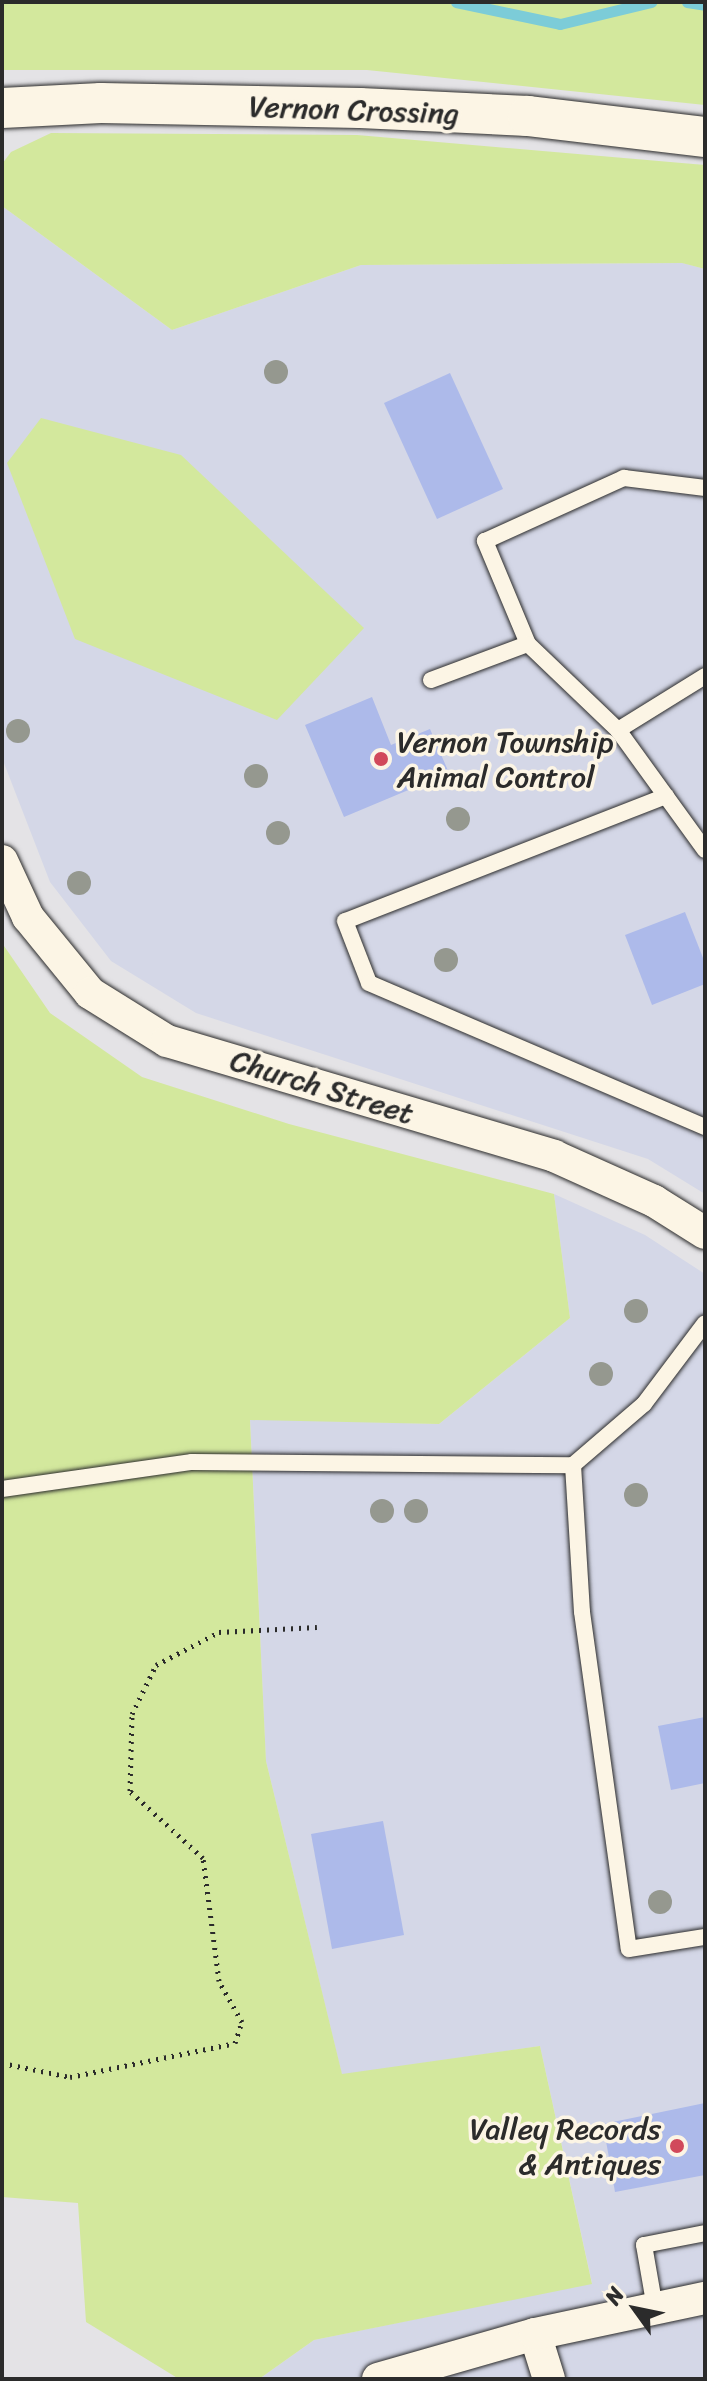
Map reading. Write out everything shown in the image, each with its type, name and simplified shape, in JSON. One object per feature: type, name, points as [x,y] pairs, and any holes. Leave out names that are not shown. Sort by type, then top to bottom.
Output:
[{"type":"street","name":"Vernon Crossing","points":[[2,108],[101,103],[376,109],[528,116],[705,137]]},
{"type":"street","name":"Church Street","points":[[2,861],[28,917],[90,993],[167,1041],[554,1156],[654,1201],[705,1233]]},
{"type":"street","points":[[378,2379],[535,2334],[705,2298]]},
{"type":"street","points":[[535,2334],[549,2379]]},
{"type":"lane","points":[[705,488],[624,478],[485,541],[528,644],[618,730],[705,850]]},
{"type":"lane","points":[[431,680],[528,644]]},
{"type":"lane","points":[[618,730],[705,676]]},
{"type":"lane","points":[[666,796],[345,921],[369,983],[705,1127]]},
{"type":"lane","points":[[2,1489],[192,1462],[573,1465],[644,1404],[705,1323]]},
{"type":"lane","points":[[573,1465],[582,1612],[629,1949],[705,1937]]},
{"type":"lane","points":[[655,2308],[644,2245],[705,2233]]},
{"type":"path","points":[[2,2063],[70,2077],[235,2043],[242,2022],[219,1981],[203,1858],[130,1791],[132,1714],[156,1665],[219,1632],[317,1627]]},
{"type":"shaded area","points":[[2,206],[172,330],[361,265],[683,263],[705,269],[705,1194],[648,1159],[196,1013],[111,961],[50,882],[2,758]]},
{"type":"shaded area","points":[[554,1194],[645,1235],[705,1274],[705,2379],[259,2379],[314,2340],[592,2283],[540,2046],[342,2075],[266,1761],[250,1419],[439,1424],[570,1318]]},
{"type":"green space","points":[[2,2],[705,2],[705,105],[367,70],[2,70]]},
{"type":"green space","points":[[51,133],[357,135],[705,165],[705,269],[682,263],[361,265],[172,330],[2,206],[2,164],[11,152]]},
{"type":"green space","points":[[41,418],[181,455],[364,628],[277,720],[75,639],[7,463]]},
{"type":"green space","points":[[2,943],[50,1013],[142,1077],[289,1124],[554,1194],[570,1318],[439,1424],[250,1420],[266,1761],[342,2074],[540,2046],[592,2284],[314,2340],[259,2379],[179,2379],[86,2322],[78,2203],[2,2197]]},
{"type":"building","points":[[450,373],[503,489],[437,519],[384,403]]},
{"type":"building","name":"Vernon Township Animal Control","points":[[372,697],[391,745],[430,729],[449,773],[344,817],[305,725]]},
{"type":"building","points":[[685,912],[705,963],[705,984],[652,1005],[625,935]]},
{"type":"building","points":[[705,1717],[705,1783],[671,1790],[658,1726]]},
{"type":"building","points":[[383,1821],[404,1935],[332,1949],[311,1834]]},
{"type":"building","points":[[705,2103],[705,2175],[615,2192],[603,2124]]},
{"type":"waterway","points":[[456,2],[560,24],[651,2]]},
{"type":"waterway","points":[[687,2],[705,5]]},
{"type":"place","name":"Vernon Township Animal Control","points":[[381,759]]},
{"type":"place","name":"Valley Records & Antiques","points":[[677,2146]]}]
